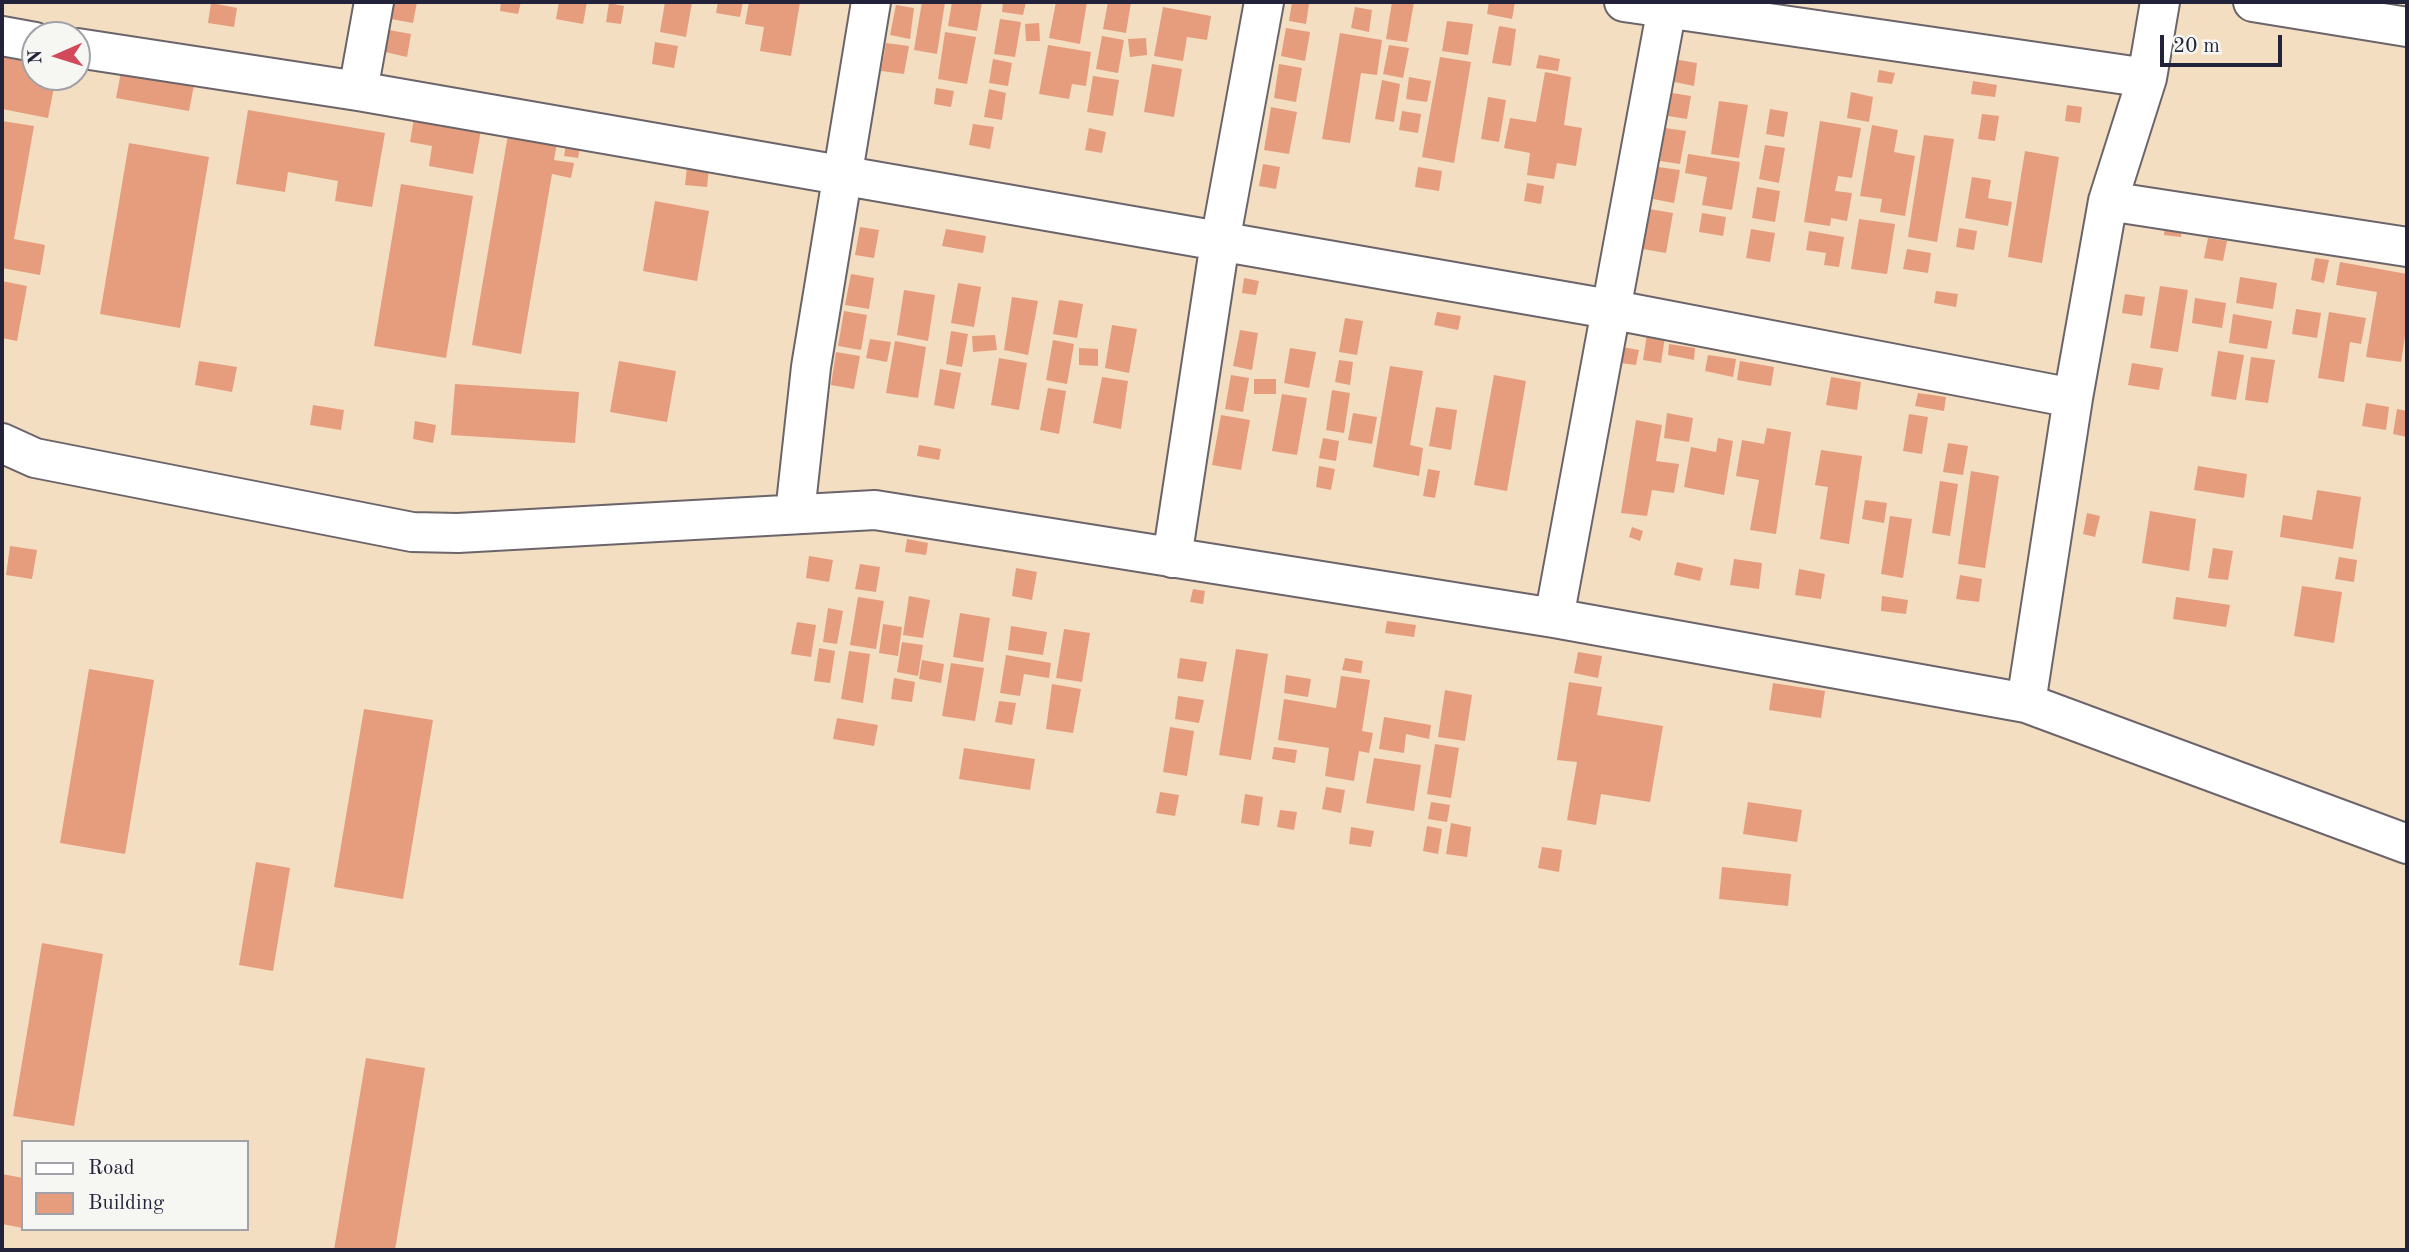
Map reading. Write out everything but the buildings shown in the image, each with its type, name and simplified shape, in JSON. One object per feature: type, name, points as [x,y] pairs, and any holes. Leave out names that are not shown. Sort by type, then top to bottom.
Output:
[{"type":"street","points":[[358,92],[374,2]]},
{"type":"street","points":[[795,513],[811,368],[871,2]]},
{"type":"street","points":[[1172,558],[1220,242],[1264,2]]},
{"type":"street","points":[[1624,2],[1667,5],[2147,78]]},
{"type":"street","points":[[2026,703],[2073,398],[2108,201],[2147,78],[2160,2]]},
{"type":"street","points":[[2253,2],[2407,27]]},
{"type":"street","points":[[1554,618],[1667,5]]},
{"type":"street","points":[[2,36],[21,39]]},
{"type":"street","points":[[91,50],[358,92],[1609,309],[2073,398]]},
{"type":"street","points":[[2108,201],[2407,247]]},
{"type":"street","points":[[2,443],[35,458],[412,532],[458,533],[875,510],[1554,618],[2026,703],[2407,844]]}]
